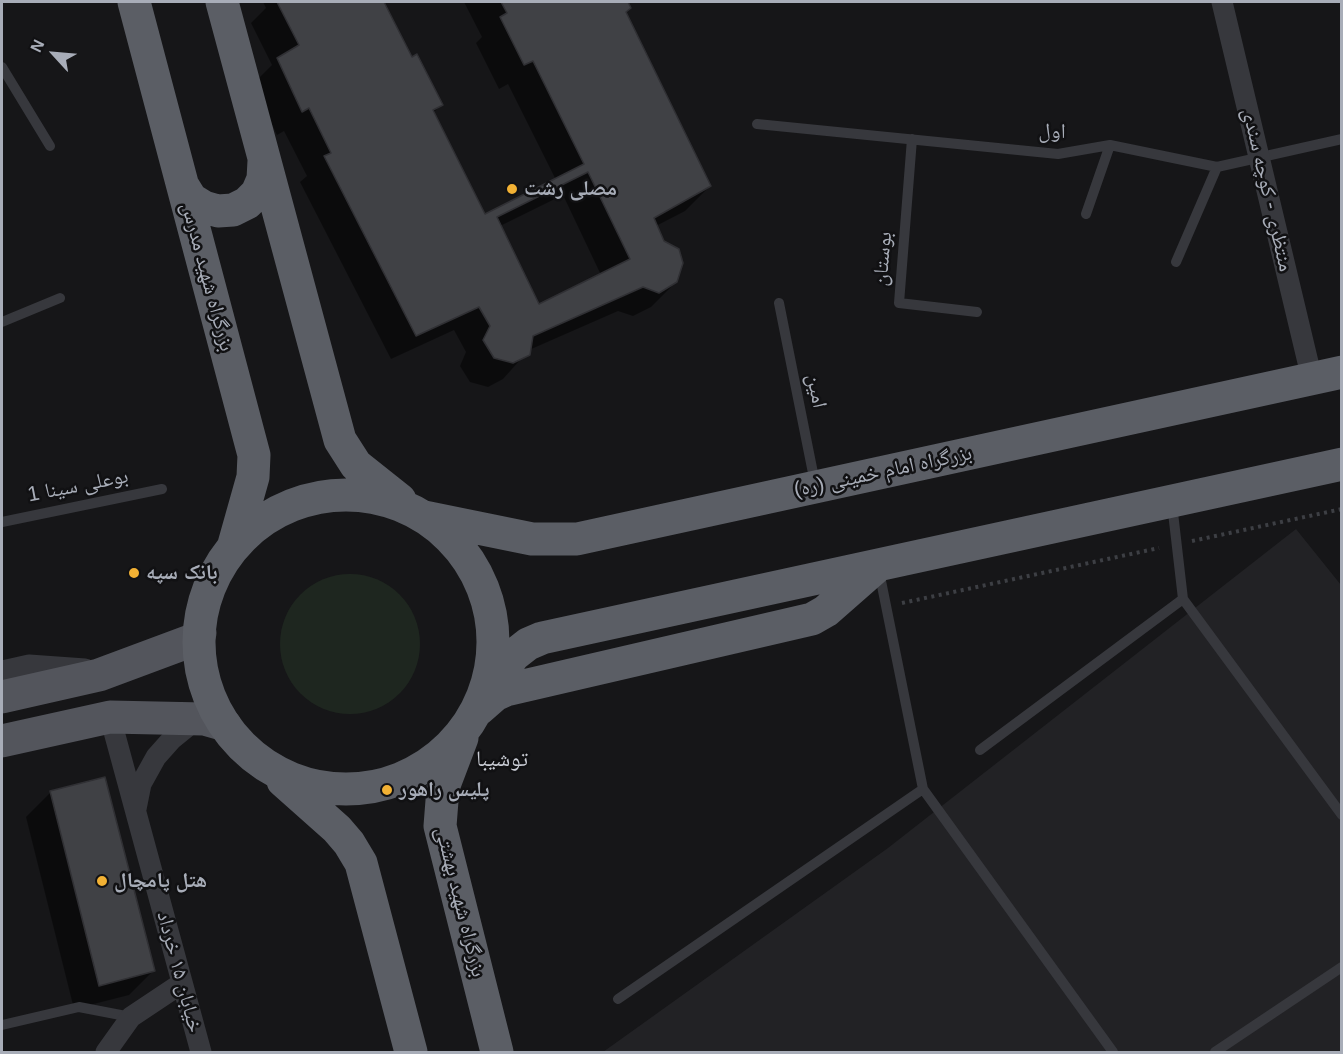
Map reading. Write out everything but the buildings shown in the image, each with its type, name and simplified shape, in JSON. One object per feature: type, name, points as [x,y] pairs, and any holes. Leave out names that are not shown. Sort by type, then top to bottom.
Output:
[{"type":"highway","name":"بزرگراه شهید مدرس","points":[[134,2],[254,455],[253,477],[231,552]]},
{"type":"highway","points":[[222,2],[340,440],[356,465],[421,516]]},
{"type":"highway","points":[[183,186],[191,199],[204,207],[218,211],[233,210],[247,203],[257,193],[265,172],[264,161]]},
{"type":"highway","name":"بزرگراه امام خمینی (ره)","points":[[421,516],[532,539],[566,540],[1327,376]]},
{"type":"highway","points":[[264,764],[288,777],[315,785],[342,789],[376,786],[409,775],[427,764],[448,747],[475,712],[491,698],[506,690],[812,619],[826,611],[878,565],[1341,464]]},
{"type":"highway","points":[[411,1053],[358,856],[350,843],[328,820],[215,722],[196,636],[209,591],[231,552],[265,520],[290,507],[316,498],[365,496],[393,502],[421,516]]},
{"type":"highway","name":"بزرگراه شهید بهشتی","points":[[421,516],[447,534],[465,556],[487,600],[492,627],[492,655],[475,712],[445,779],[440,821],[497,1053]]},
{"type":"main road","points":[[2,696],[110,671],[196,636]]},
{"type":"main road","points":[[2,741],[110,717],[215,722]]},
{"type":"street","name":"منتظری - کوچه سندی","points":[[1222,2],[1259,158],[1327,376]]},
{"type":"street","points":[[2,671],[29,665],[110,671]]},
{"type":"street","name":"خیابان ۱۵ خرداد","points":[[110,717],[201,1053]]},
{"type":"street","points":[[136,813],[141,784],[156,757],[188,726],[215,722]]},
{"type":"street","points":[[106,1053],[131,1017],[182,983]]},
{"type":"lane","points":[[2,67],[50,147]]},
{"type":"lane","name":"اول","points":[[757,124],[1058,154],[1110,145],[1217,167],[1341,139]]},
{"type":"lane","name":"بوستان","points":[[912,139],[899,303],[977,312]]},
{"type":"lane","points":[[1086,214],[1110,145]]},
{"type":"lane","points":[[1176,262],[1217,167]]},
{"type":"lane","points":[[2,322],[60,298]]},
{"type":"lane","name":"امین","points":[[779,303],[816,487]]},
{"type":"lane","name":"بوعلی سینا 1","points":[[2,522],[162,489]]},
{"type":"lane","points":[[1172,501],[1183,599],[1341,815]]},
{"type":"lane","points":[[878,565],[923,789],[1113,1053]]},
{"type":"lane","points":[[980,750],[1183,599]]},
{"type":"lane","points":[[618,999],[923,789]]},
{"type":"lane","points":[[1215,1053],[1341,967]]},
{"type":"lane","points":[[2,1025],[79,1007],[131,1017]]},
{"type":"path","points":[[886,606],[1341,509]]},
{"type":"shaded area","points":[[1296,529],[1341,585],[1341,1052],[603,1052],[888,848]]},
{"type":"shaded area","points":[[350,574],[377,580],[389,586],[399,595],[408,605],[414,617],[420,644],[414,671],[408,683],[399,693],[389,702],[377,708],[350,714],[323,708],[311,702],[301,693],[292,683],[286,671],[280,644],[286,617],[292,605],[301,595],[311,586],[323,580]]},
{"type":"place","name":"مصلی رشت","points":[[512,189]]},
{"type":"place","name":"بانک سپه","points":[[134,573]]},
{"type":"place","name":"پلیس راهور","points":[[387,790]]},
{"type":"place","name":"هتل پامچال","points":[[102,881]]},
{"type":"district","name":"توشیبا","points":[[502,760]]}]
